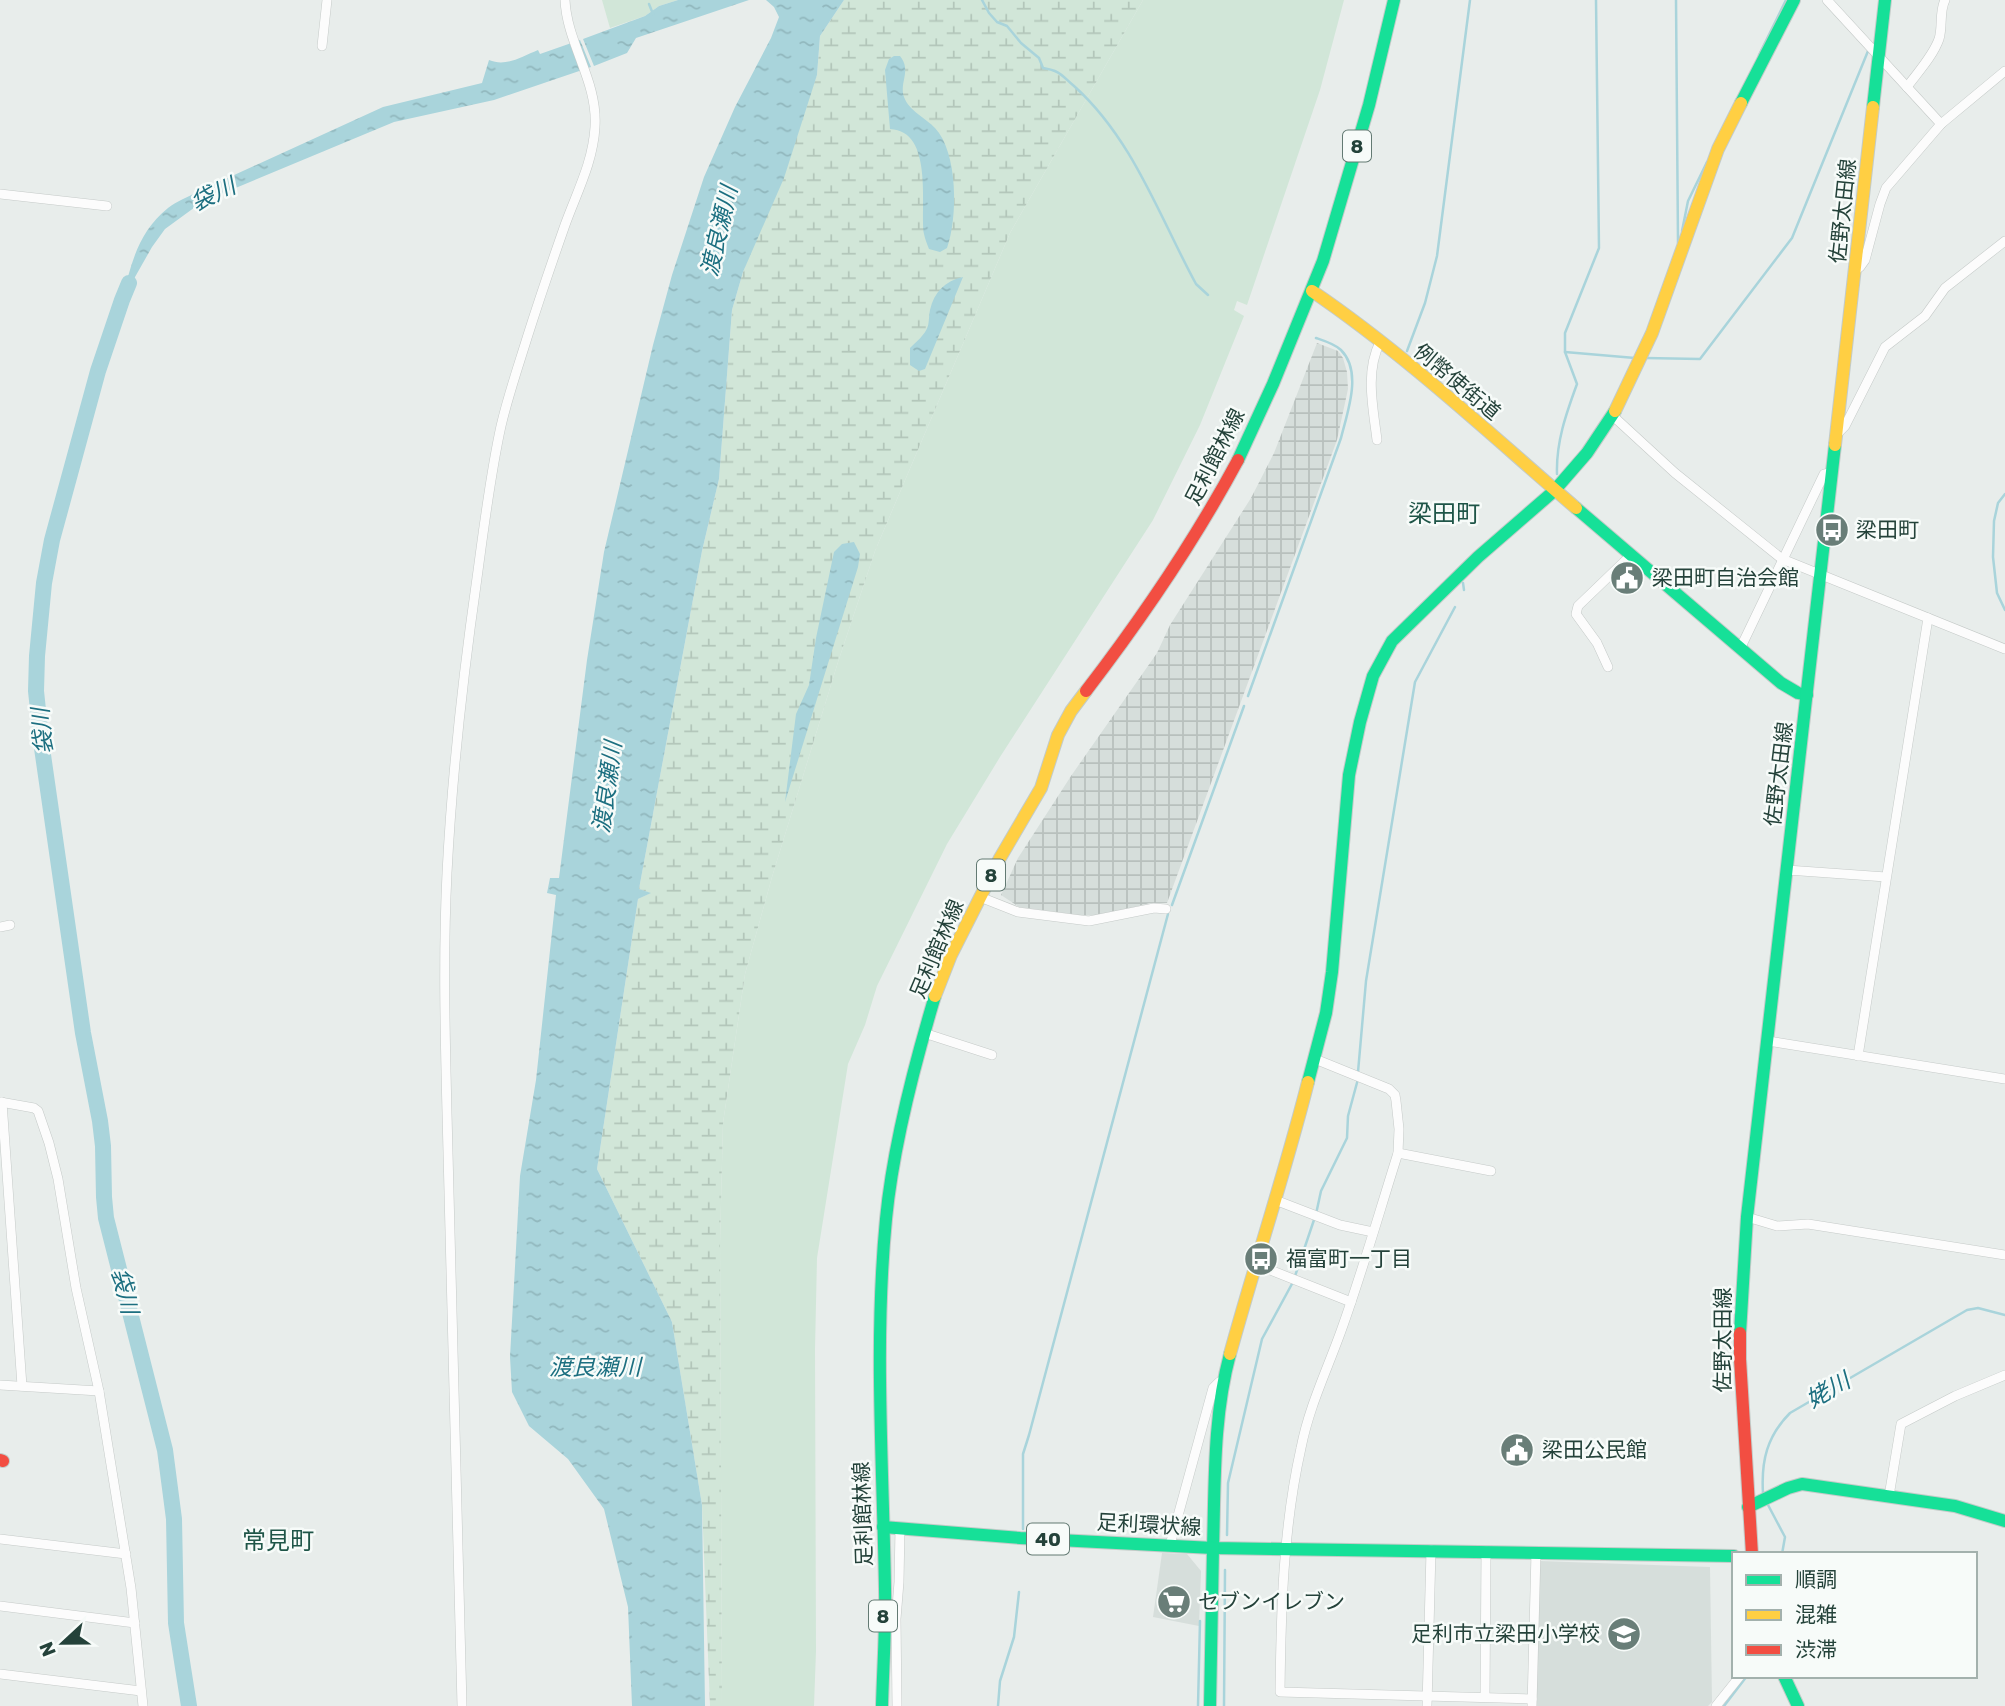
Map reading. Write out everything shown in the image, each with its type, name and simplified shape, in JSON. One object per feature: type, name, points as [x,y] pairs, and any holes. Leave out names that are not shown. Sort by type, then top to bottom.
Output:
[{"type":"main road","name":"8","points":[[1312,290],[1369,106],[1394,0]]},
{"type":"main road","points":[[1732,1556],[1213,1548],[1217,1433],[1222,1383],[1315,1059],[1332,972],[1349,775],[1365,701],[1378,665],[1392,641],[1408,624],[1486,550],[1554,491],[1614,416],[1652,333],[1718,149],[1794,0]]},
{"type":"main road","name":"佐野太田線","points":[[1752,1552],[1753,1504],[1740,1359],[1747,1217],[1885,0]]},
{"type":"main road","name":"例幣使街道","points":[[1312,290],[1380,342],[1781,683],[1807,695]]},
{"type":"main road","name":"足利館林線","points":[[882,1706],[885,1592],[880,1422],[882,1258],[897,1146],[936,993],[979,897],[1041,788],[1063,724],[1133,630],[1210,512],[1273,384],[1312,290]]},
{"type":"main road","points":[[1753,1504],[1802,1484],[1955,1506],[2005,1521]]},
{"type":"main road","name":"足利環状線","points":[[883,1527],[1020,1538],[1213,1548],[1210,1706]]},
{"type":"main road","points":[[1785,1678],[1798,1706]]},
{"type":"street","points":[[321,46],[327,0]]},
{"type":"street","points":[[462,1706],[445,1019],[447,874],[464,669],[495,456],[508,397],[555,255],[584,180],[593,144],[594,109],[585,71],[567,21],[565,0]]},
{"type":"street","points":[[1827,0],[1941,124]]},
{"type":"street","points":[[1907,87],[1937,44],[1941,29],[1941,9],[1945,0]]},
{"type":"street","points":[[1856,270],[1865,260],[1886,188],[1941,124],[2005,71]]},
{"type":"street","points":[[0,194],[107,206]]},
{"type":"street","points":[[1836,435],[1845,426],[1885,347],[1925,316],[1945,288],[2005,241]]},
{"type":"street","points":[[1377,440],[1371,373],[1373,358],[1380,342]]},
{"type":"street","points":[[1614,416],[1675,473],[1782,559],[2005,649]]},
{"type":"street","points":[[1740,649],[1824,474],[1832,472]]},
{"type":"street","points":[[1608,667],[1597,643],[1576,614],[1578,606],[1630,556]]},
{"type":"street","points":[[1858,1056],[1928,618]]},
{"type":"street","points":[[1787,870],[1886,877]]},
{"type":"street","points":[[979,897],[1018,912],[1089,921],[1166,909]]},
{"type":"street","points":[[924,1033],[992,1055]]},
{"type":"street","points":[[1768,1041],[2005,1079]]},
{"type":"street","points":[[1315,1059],[1390,1089],[1396,1101],[1398,1153],[1351,1302],[1310,1413],[1301,1446],[1285,1549],[1281,1603],[1280,1692],[1427,1701],[1485,1697],[1532,1702],[1536,1552]]},
{"type":"street","points":[[22,1386],[1,1102],[38,1111],[58,1179],[76,1288],[99,1391],[126,1554],[143,1706]]},
{"type":"street","points":[[1398,1153],[1492,1171]]},
{"type":"street","points":[[1275,1200],[1340,1225],[1373,1232]]},
{"type":"street","points":[[1747,1217],[1777,1226],[1808,1224],[2005,1255]]},
{"type":"street","points":[[1255,1264],[1351,1302]]},
{"type":"street","points":[[1889,1496],[1901,1424],[1955,1396],[2005,1375]]},
{"type":"street","points":[[1170,1545],[1213,1388],[1219,1382],[1222,1383]]},
{"type":"street","points":[[0,1385],[99,1391]]},
{"type":"street","points":[[897,1706],[896,1619],[900,1528]]},
{"type":"street","points":[[0,1539],[126,1554]]},
{"type":"street","points":[[1427,1701],[1431,1550]]},
{"type":"street","points":[[1485,1697],[1486,1551]]},
{"type":"street","points":[[0,1606],[135,1623]]},
{"type":"street","points":[[0,1674],[141,1691]]},
{"type":"street","points":[[1716,1706],[1738,1678]]},
{"type":"shaded area","points":[[1317,343],[1338,351],[1347,372],[1348,389],[1337,440],[1167,903],[1150,903],[1103,915],[1079,915],[1019,907],[1001,895],[1018,858],[1071,776],[1157,653],[1170,625],[1251,498],[1274,453]]},
{"type":"shaded area","points":[[1162,1553],[1187,1554],[1201,1571],[1199,1626],[1153,1617]]},
{"type":"shaded area","name":"足利市立梁田小学校","points":[[1540,1561],[1710,1567],[1712,1702],[1708,1706],[1536,1706]]},
{"type":"green space","points":[[602,0],[678,0],[659,6],[645,16],[610,28]]},
{"type":"green space","points":[[844,0],[1143,0],[1010,233],[875,551],[838,662],[745,974],[723,1123],[720,1243],[722,1706],[710,1706],[702,1505],[672,1322],[597,1169],[638,899],[650,893],[639,889],[702,551],[719,479],[732,310],[743,272],[817,75],[820,36]]},
{"type":"green space","points":[[1143,0],[1344,0],[1320,90],[1247,305],[1237,301],[1234,310],[1244,316],[1200,425],[1153,520],[947,844],[877,986],[865,1025],[848,1064],[817,1258],[814,1706],[722,1706],[720,1243],[723,1123],[745,974],[838,662],[875,551],[1010,233]]},
{"type":"water","points":[[678,0],[749,0],[636,38],[627,53],[594,66],[583,39],[645,16],[659,6]]},
{"type":"water","name":"渡良瀬川","points":[[766,0],[844,0],[820,36],[817,75],[784,178],[743,272],[732,310],[719,479],[702,551],[639,889],[651,893],[638,899],[597,1169],[672,1322],[702,1505],[705,1706],[632,1706],[628,1607],[604,1509],[568,1459],[529,1426],[512,1392],[510,1357],[520,1176],[536,1080],[556,895],[547,893],[550,878],[559,878],[604,552],[653,345],[672,275],[704,177],[779,17],[774,7]]},
{"type":"water","points":[[580,40],[591,67],[494,100],[394,122],[202,202],[165,229],[122,300],[137,250],[149,227],[175,203],[383,107],[482,83],[489,60],[507,62],[538,50],[540,54]]},
{"type":"water","points":[[900,56],[905,67],[903,92],[906,102],[935,128],[943,139],[952,169],[954,203],[951,235],[947,248],[940,252],[929,249],[924,234],[919,156],[913,142],[904,133],[890,129],[885,70],[889,59]]},
{"type":"water","points":[[963,277],[925,369],[919,371],[910,365],[910,348],[927,329],[937,293],[951,281]]},
{"type":"water","points":[[854,542],[860,554],[858,567],[785,802],[796,714],[809,685],[834,552],[842,544]]},
{"type":"waterway","points":[[982,0],[997,22],[1007,26],[1021,43],[1039,58],[1043,68],[1063,76],[1095,107],[1113,130],[1143,179],[1196,284],[1208,295]]},
{"type":"waterway","points":[[1407,351],[1425,303],[1437,256],[1470,0]]},
{"type":"waterway","points":[[1557,474],[1560,439],[1577,384],[1565,352],[1565,333],[1599,248],[1596,0]]},
{"type":"waterway","points":[[1676,0],[1678,243]]},
{"type":"waterway","points":[[1759,55],[1786,0]]},
{"type":"waterway","points":[[649,4],[653,14]]},
{"type":"waterway","points":[[1645,358],[1700,359],[1792,238],[1868,51]]},
{"type":"waterway","points":[[1682,231],[1688,201],[1707,162]]},
{"type":"waterway","name":"袋川","points":[[129,283],[98,371],[52,540],[44,583],[36,691],[83,1033],[100,1121],[106,1218],[165,1450],[174,1519],[176,1623],[189,1706]]},
{"type":"waterway","points":[[1248,696],[1341,438],[1352,393],[1348,359],[1336,346],[1316,338]]},
{"type":"waterway","points":[[1565,352],[1635,358]]},
{"type":"waterway","name":"姥川","points":[[2005,494],[1998,503],[1994,521],[1993,557],[1997,593],[2005,610]]},
{"type":"waterway","points":[[1463,583],[1464,590]]},
{"type":"waterway","points":[[1358,1072],[1366,981],[1415,682],[1455,607]]},
{"type":"waterway","points":[[1172,905],[1244,706]]},
{"type":"waterway","points":[[1023,1529],[1023,1454],[1168,914]]},
{"type":"waterway","points":[[1227,1535],[1228,1483],[1262,1339],[1293,1282],[1321,1191],[1347,1138],[1348,1116],[1358,1079]]},
{"type":"waterway","name":"姥川","points":[[1763,1493],[1763,1470],[1767,1450],[1776,1431],[1790,1413],[1967,1310],[1978,1308],[2005,1315]]},
{"type":"waterway","name":"姥川","points":[[1767,1503],[1785,1537],[1782,1552]]},
{"type":"waterway","points":[[1224,1706],[1225,1570]]},
{"type":"waterway","points":[[998,1706],[1000,1681],[1014,1637],[1019,1592]]},
{"type":"waterway","points":[[1198,1706],[1200,1621]]},
{"type":"waterway","name":"姥川","points":[[1724,1706],[1745,1678]]},
{"type":"traffic: fast","points":[[1238,460],[1273,384],[1323,261],[1369,105],[1394,0]]},
{"type":"traffic: fast","points":[[1741,103],[1794,0]]},
{"type":"traffic: fast","points":[[1873,107],[1885,0]]},
{"type":"traffic: fast","points":[[1308,1082],[1326,1013],[1332,972],[1349,775],[1373,676],[1392,641],[1478,557],[1554,491],[1587,453],[1615,411]]},
{"type":"traffic: fast","points":[[1740,1333],[1747,1217],[1835,445]]},
{"type":"traffic: fast","points":[[1576,508],[1781,683],[1807,695]]},
{"type":"traffic: fast","points":[[882,1706],[885,1604],[880,1404],[882,1265],[889,1191],[899,1135],[935,996]]},
{"type":"traffic: fast","points":[[1230,1354],[1220,1402],[1213,1548],[1732,1556]]},
{"type":"traffic: fast","points":[[1748,1507],[1802,1484],[1955,1506],[2005,1521]]},
{"type":"traffic: fast","points":[[883,1527],[1020,1538],[1213,1548],[1210,1706]]},
{"type":"traffic: fast","points":[[1785,1678],[1798,1706]]},
{"type":"traffic: slow","points":[[1615,411],[1652,333],[1718,149],[1741,103]]},
{"type":"traffic: slow","points":[[1835,445],[1873,107]]},
{"type":"traffic: slow","points":[[1312,291],[1414,368],[1576,508]]},
{"type":"traffic: slow","points":[[935,996],[951,955],[1000,858],[1041,788],[1058,735],[1086,691]]},
{"type":"traffic: slow","points":[[1230,1354],[1308,1082]]},
{"type":"traffic: jam","points":[[1086,691],[1166,579],[1238,460]]},
{"type":"traffic: jam","points":[[1740,1333],[1752,1552]]},
{"type":"place","name":"梁田町","points":[[1832,530]]},
{"type":"place","name":"梁田町自治会館","points":[[1627,578]]},
{"type":"place","name":"福富町一丁目","points":[[1261,1259]]},
{"type":"place","name":"梁田公民館","points":[[1517,1450]]},
{"type":"place","name":"セブンイレブン","points":[[1174,1602]]},
{"type":"place","name":"足利市立梁田小学校","points":[[1624,1634]]},
{"type":"district","name":"梁田町","points":[[1444,514]]},
{"type":"district","name":"常見町","points":[[278,1541]]}]
